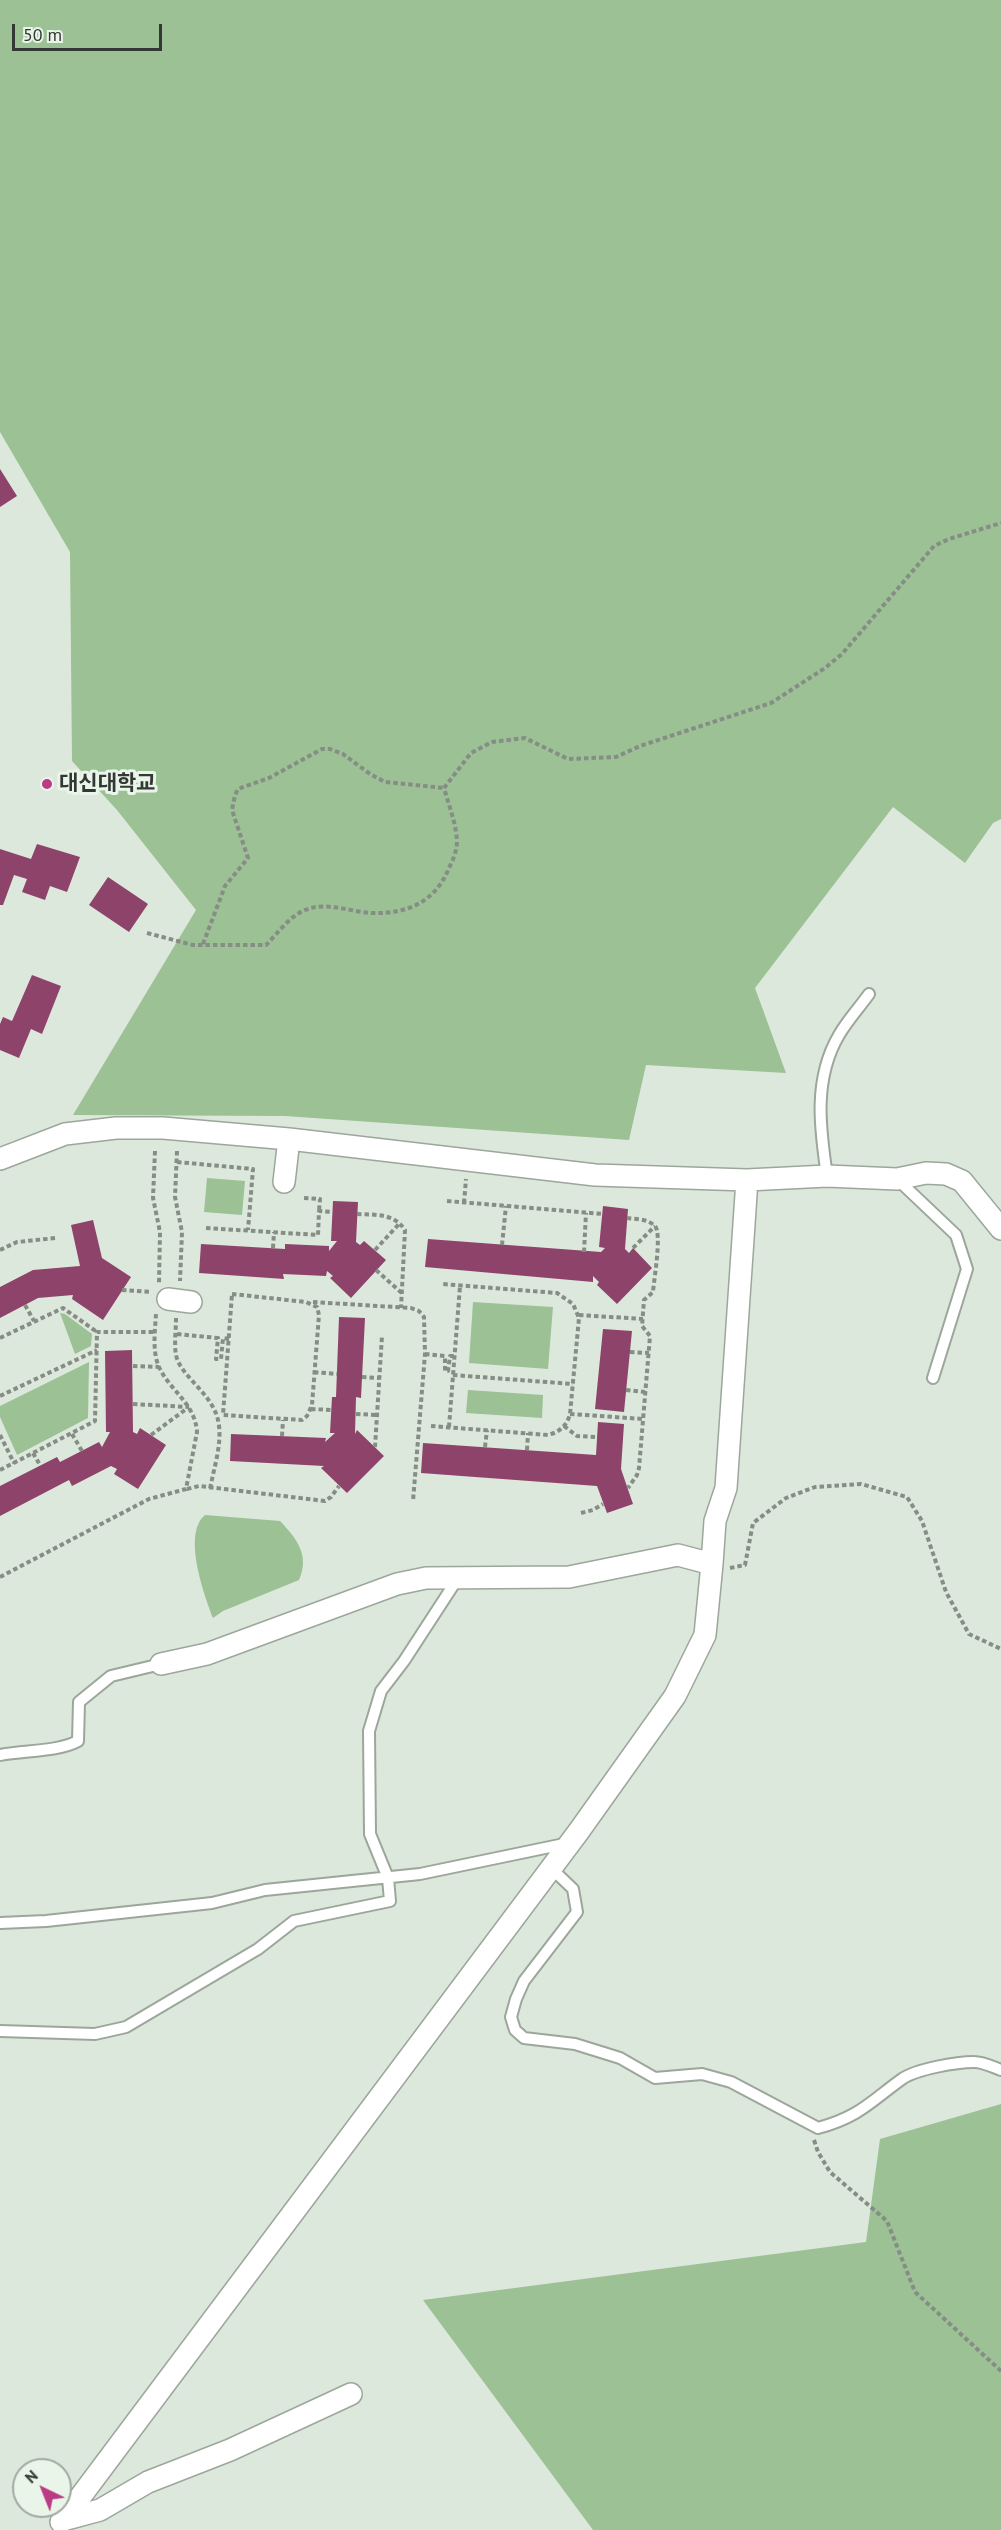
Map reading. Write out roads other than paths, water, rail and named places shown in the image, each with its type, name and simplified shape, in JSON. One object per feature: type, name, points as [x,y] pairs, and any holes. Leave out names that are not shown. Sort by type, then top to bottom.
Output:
[{"type":"street","points":[[0,1159],[65,1134],[116,1128],[163,1128],[289,1139],[596,1175],[747,1180],[827,1176],[897,1179],[926,1173],[946,1174],[962,1181],[1001,1229]]},
{"type":"street","points":[[284,1182],[289,1139]]},
{"type":"street","points":[[59,2525],[570,1843],[675,1696],[705,1635],[715,1521],[726,1488],[747,1180]]},
{"type":"street","points":[[162,1305],[191,1302]]},
{"type":"street","points":[[161,1664],[207,1654],[397,1584],[426,1578],[569,1577],[678,1556],[711,1568]]},
{"type":"street","points":[[59,2525],[100,2511],[148,2482],[230,2450],[351,2394]]},
{"type":"lane","points":[[827,1176],[820,1123],[822,1084],[838,1037],[869,994]]},
{"type":"lane","points":[[897,1179],[956,1235],[967,1269],[933,1378]]},
{"type":"lane","points":[[0,2031],[95,2034],[126,2027],[258,1948],[294,1921],[390,1901],[388,1878],[370,1834],[369,1731],[381,1691],[404,1661],[458,1578]]},
{"type":"lane","points":[[0,1755],[26,1750],[65,1748],[78,1741],[80,1702],[111,1676],[161,1664]]},
{"type":"lane","points":[[0,1923],[46,1921],[212,1903],[266,1890],[420,1874],[553,1844],[570,1843]]},
{"type":"lane","points":[[551,1868],[573,1889],[577,1912],[524,1981],[516,1999],[511,2017],[515,2030],[524,2038],[575,2044],[620,2058],[655,2078],[702,2074],[731,2082],[818,2128],[842,2122],[871,2104],[904,2077],[931,2068],[975,2062],[1001,2070]]},
{"type":"place","name":"대신대학교","points":[[47,784]]}]
